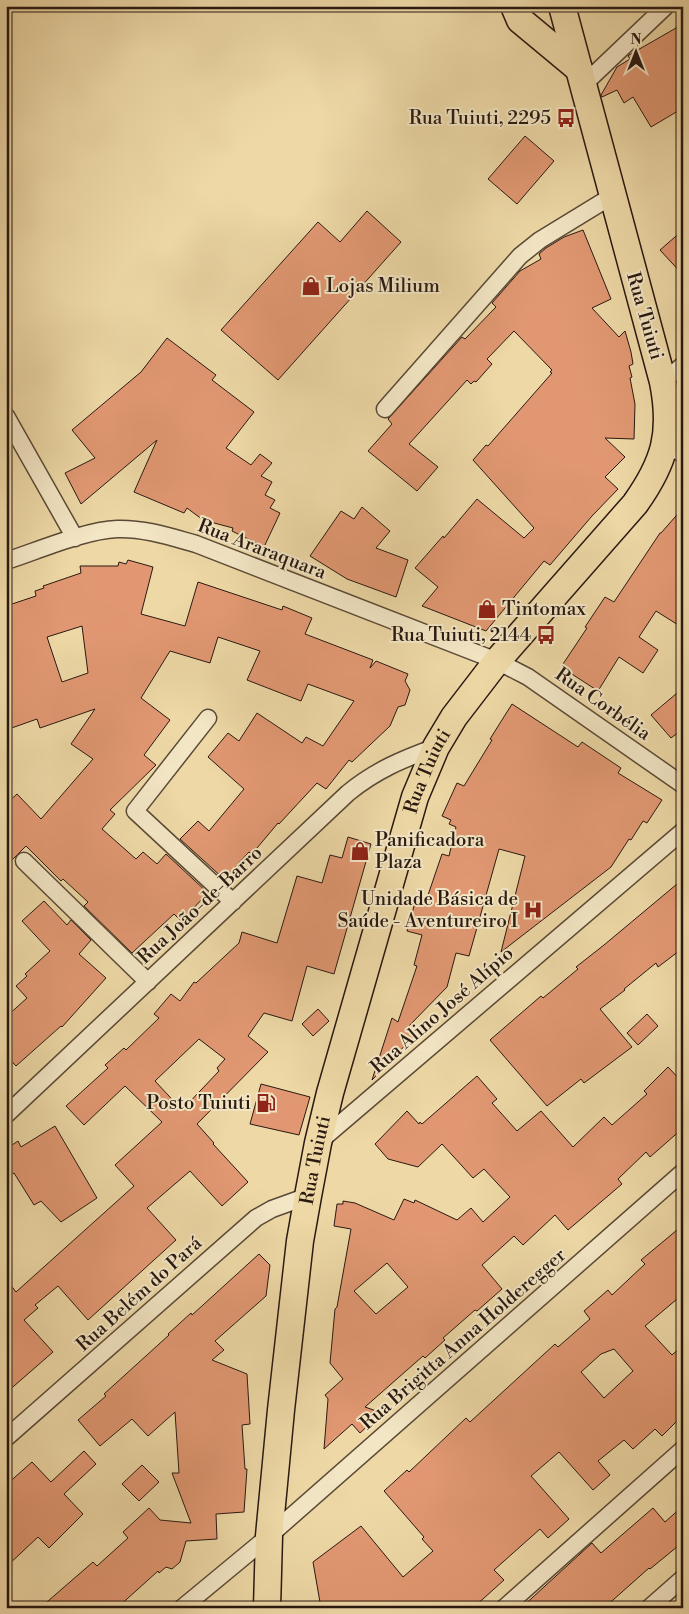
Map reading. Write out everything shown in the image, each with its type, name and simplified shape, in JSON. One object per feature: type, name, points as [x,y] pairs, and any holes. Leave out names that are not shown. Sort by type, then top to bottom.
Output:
[{"type":"main road","points":[[517,13],[531,20],[543,18],[557,6]]},
{"type":"main road","name":"Rua Tuiuti","points":[[267,1608],[270,1536],[291,1315],[300,1241],[308,1196],[330,1093],[407,823],[425,770],[454,717],[497,661],[635,504],[675,446],[668,421],[663,382],[562,6]]},
{"type":"main road","points":[[517,13],[581,77]]},
{"type":"street","points":[[581,77],[666,6]]},
{"type":"street","points":[[385,409],[520,256],[540,240],[612,196]]},
{"type":"street","points":[[663,382],[683,365]]},
{"type":"street","points":[[6,416],[75,538]]},
{"type":"street","name":"Rua Araraquara","points":[[6,561],[75,538],[115,528],[132,529],[196,544],[497,661]]},
{"type":"street","name":"Rua Corbélia","points":[[497,661],[528,677],[683,784]]},
{"type":"street","points":[[208,718],[135,811],[233,902]]},
{"type":"street","name":"Rua João-de-Barro","points":[[6,1115],[364,779],[387,766],[436,747]]},
{"type":"street","name":"Rua Alino José Alípio","points":[[318,1143],[683,830]]},
{"type":"street","points":[[24,861],[148,982]]},
{"type":"street","name":"Rua Brigitta Anna Holderegger","points":[[182,1608],[270,1536],[683,1172]]},
{"type":"street","name":"Rua Belém do Pará","points":[[6,1438],[256,1218],[272,1209],[308,1196]]},
{"type":"street","points":[[504,1608],[683,1449]]},
{"type":"street","points":[[649,1608],[683,1578]]},
{"type":"building","points":[[683,24],[683,108],[651,127],[633,97],[624,103],[617,90],[602,97],[601,95],[617,67],[630,59],[629,55]]},
{"type":"building","points":[[525,136],[554,161],[517,204],[488,179]]},
{"type":"building","name":"Lojas Milium","points":[[367,211],[401,242],[278,380],[221,330],[318,222],[340,242]]},
{"type":"building","points":[[583,230],[611,299],[592,308],[619,337],[625,331],[631,352],[633,364],[629,366],[635,404],[634,439],[605,438],[625,457],[605,477],[618,489],[550,565],[544,561],[486,631],[422,606],[438,587],[415,568],[443,536],[444,538],[477,499],[524,538],[534,528],[473,460],[486,445],[488,446],[552,373],[550,372],[552,370],[514,331],[487,359],[492,364],[476,382],[474,381],[471,384],[467,380],[409,444],[438,467],[417,491],[368,451],[392,424],[388,419],[462,337],[465,339],[496,307],[492,303],[520,271],[541,259],[539,254],[546,248],[564,237]]},
{"type":"building","points":[[683,230],[683,275],[660,250]]},
{"type":"building","points":[[167,338],[216,375],[212,380],[254,412],[226,448],[251,465],[260,454],[272,463],[261,476],[272,482],[265,495],[275,500],[270,508],[280,513],[264,547],[232,531],[233,528],[203,520],[187,508],[184,513],[134,492],[157,440],[81,504],[65,473],[95,458],[72,430],[141,372]]},
{"type":"building","points":[[362,507],[390,531],[376,548],[408,560],[396,597],[347,579],[310,556],[341,511],[354,519]]},
{"type":"building","points":[[683,508],[683,628],[656,611],[639,637],[658,650],[643,673],[619,657],[598,691],[561,667],[605,597],[614,602],[660,533]]},
{"type":"building","points":[[128,560],[153,567],[141,614],[185,626],[198,582],[282,610],[283,606],[312,618],[305,634],[373,660],[370,668],[376,661],[408,674],[405,681],[410,690],[405,705],[398,707],[390,726],[352,762],[349,760],[326,789],[317,783],[278,823],[252,854],[249,852],[224,879],[180,839],[198,821],[209,831],[244,789],[208,757],[228,733],[239,741],[257,713],[302,743],[306,737],[323,746],[354,701],[308,684],[301,701],[247,680],[260,651],[218,637],[210,663],[170,651],[141,698],[170,720],[144,755],[156,765],[110,810],[115,814],[102,829],[136,859],[143,852],[157,864],[166,854],[208,893],[181,921],[174,914],[132,953],[84,906],[88,902],[63,879],[61,881],[26,846],[6,866],[6,804],[17,794],[41,819],[93,759],[71,744],[95,709],[40,728],[37,719],[6,730],[6,606],[36,596],[35,591],[44,588],[43,586],[81,573],[80,566],[118,566],[119,562],[126,564]],"holes":[[[82,626],[88,673],[62,682],[47,637]]]},
{"type":"building","points":[[683,688],[683,729],[671,738],[651,715]]},
{"type":"building","points":[[512,704],[578,747],[582,742],[621,768],[618,773],[662,800],[647,823],[643,821],[631,840],[629,839],[611,867],[501,952],[525,856],[499,849],[469,956],[456,953],[447,987],[407,1028],[416,1034],[372,1080],[392,1018],[398,1022],[417,966],[414,965],[422,935],[407,931],[416,899],[426,901],[442,854],[449,856],[456,827],[449,824],[451,820],[442,816],[457,783],[464,786]]},
{"type":"building","points":[[348,837],[371,844],[334,974],[307,966],[292,1021],[264,1013],[248,1036],[268,1052],[197,1124],[248,1182],[222,1206],[190,1171],[147,1208],[176,1240],[88,1320],[58,1286],[35,1305],[38,1308],[24,1320],[53,1352],[6,1393],[6,1279],[16,1292],[134,1186],[115,1165],[162,1122],[125,1086],[84,1125],[66,1106],[108,1068],[105,1065],[124,1048],[126,1050],[159,1018],[154,1014],[171,994],[180,1001],[194,982],[196,983],[239,943],[242,932],[277,943],[297,876],[322,883],[330,855],[342,858]],"holes":[[[199,1039],[225,1059],[217,1068],[219,1071],[182,1110],[155,1081]]]},
{"type":"building","points":[[683,879],[683,948],[658,967],[656,963],[600,1009],[632,1047],[584,1083],[581,1079],[547,1106],[490,1040],[541,996],[543,998],[578,969],[576,967]]},
{"type":"building","points":[[44,901],[67,925],[71,920],[91,940],[79,954],[106,978],[62,1027],[16,1066],[6,1055],[6,1017],[27,998],[16,986],[27,976],[25,974],[50,951],[22,921]]},
{"type":"building","points":[[318,1009],[329,1021],[313,1036],[302,1024]]},
{"type":"building","points":[[647,1014],[658,1026],[638,1045],[627,1033]]},
{"type":"building","points":[[668,1067],[683,1083],[683,1128],[650,1157],[646,1152],[618,1179],[622,1184],[568,1230],[555,1215],[523,1245],[514,1236],[482,1265],[502,1289],[443,1338],[445,1340],[425,1358],[423,1356],[365,1407],[382,1413],[360,1433],[352,1424],[324,1449],[328,1399],[325,1395],[343,1379],[330,1363],[335,1309],[337,1307],[351,1229],[334,1226],[337,1204],[343,1204],[343,1201],[355,1203],[394,1220],[404,1199],[414,1203],[415,1200],[457,1220],[471,1208],[483,1222],[510,1197],[484,1169],[473,1178],[442,1144],[418,1167],[388,1159],[375,1144],[407,1111],[419,1124],[420,1122],[422,1124],[477,1076],[497,1099],[492,1103],[517,1131],[541,1111],[573,1147],[604,1117],[612,1125],[647,1094],[644,1091]],"holes":[[[387,1263],[408,1287],[376,1314],[354,1291]]]},
{"type":"building","points":[[261,1084],[310,1097],[299,1135],[250,1124]]},
{"type":"building","points":[[55,1126],[97,1198],[61,1222],[41,1201],[34,1205],[14,1173],[6,1177],[6,1149],[18,1141],[21,1147]]},
{"type":"building","points":[[683,1225],[683,1294],[645,1326],[672,1355],[683,1345],[683,1415],[662,1436],[655,1429],[633,1449],[624,1440],[598,1461],[610,1475],[593,1490],[559,1452],[531,1476],[569,1519],[548,1538],[540,1529],[494,1570],[504,1580],[473,1608],[321,1608],[313,1562],[361,1526],[403,1577],[433,1551],[422,1539],[424,1537],[384,1491],[407,1470],[409,1472],[466,1418],[470,1422],[555,1344],[558,1347],[590,1319],[584,1311],[608,1290],[612,1295],[645,1264],[641,1260]],"holes":[[[614,1349],[633,1371],[604,1398],[581,1372],[601,1354]]]},
{"type":"building","points":[[259,1254],[270,1265],[266,1296],[215,1341],[224,1350],[212,1360],[247,1374],[250,1424],[242,1425],[245,1469],[247,1469],[244,1512],[216,1514],[217,1539],[186,1541],[180,1562],[172,1569],[166,1567],[159,1573],[158,1571],[117,1608],[40,1608],[93,1562],[97,1566],[128,1538],[123,1532],[149,1508],[160,1520],[191,1523],[172,1473],[179,1473],[175,1412],[148,1436],[132,1419],[100,1446],[78,1420],[106,1396],[104,1394],[168,1334],[191,1313],[192,1315]]},
{"type":"building","points":[[84,1451],[96,1464],[64,1494],[83,1514],[49,1548],[38,1537],[6,1567],[6,1485],[32,1462],[51,1482]]},
{"type":"building","points":[[142,1465],[159,1482],[139,1501],[122,1484]]},
{"type":"building","points":[[683,1506],[683,1542],[649,1568],[604,1608],[521,1608],[592,1543],[601,1553],[653,1508],[665,1522]]},
{"type":"place","name":"Rua Tuiuti, 2295","points":[[566,118]]},
{"type":"place","name":"Lojas Milium","points":[[311,286]]},
{"type":"place","name":"Tintomax","points":[[487,609]]},
{"type":"place","name":"Rua Tuiuti, 2144","points":[[546,635]]},
{"type":"place","name":"Panificadora Plaza","points":[[360,851]]},
{"type":"place","name":"Unidade Básica de Saúde - Aventureiro I","points":[[533,910]]},
{"type":"place","name":"Posto Tuiuti","points":[[266,1103]]}]
